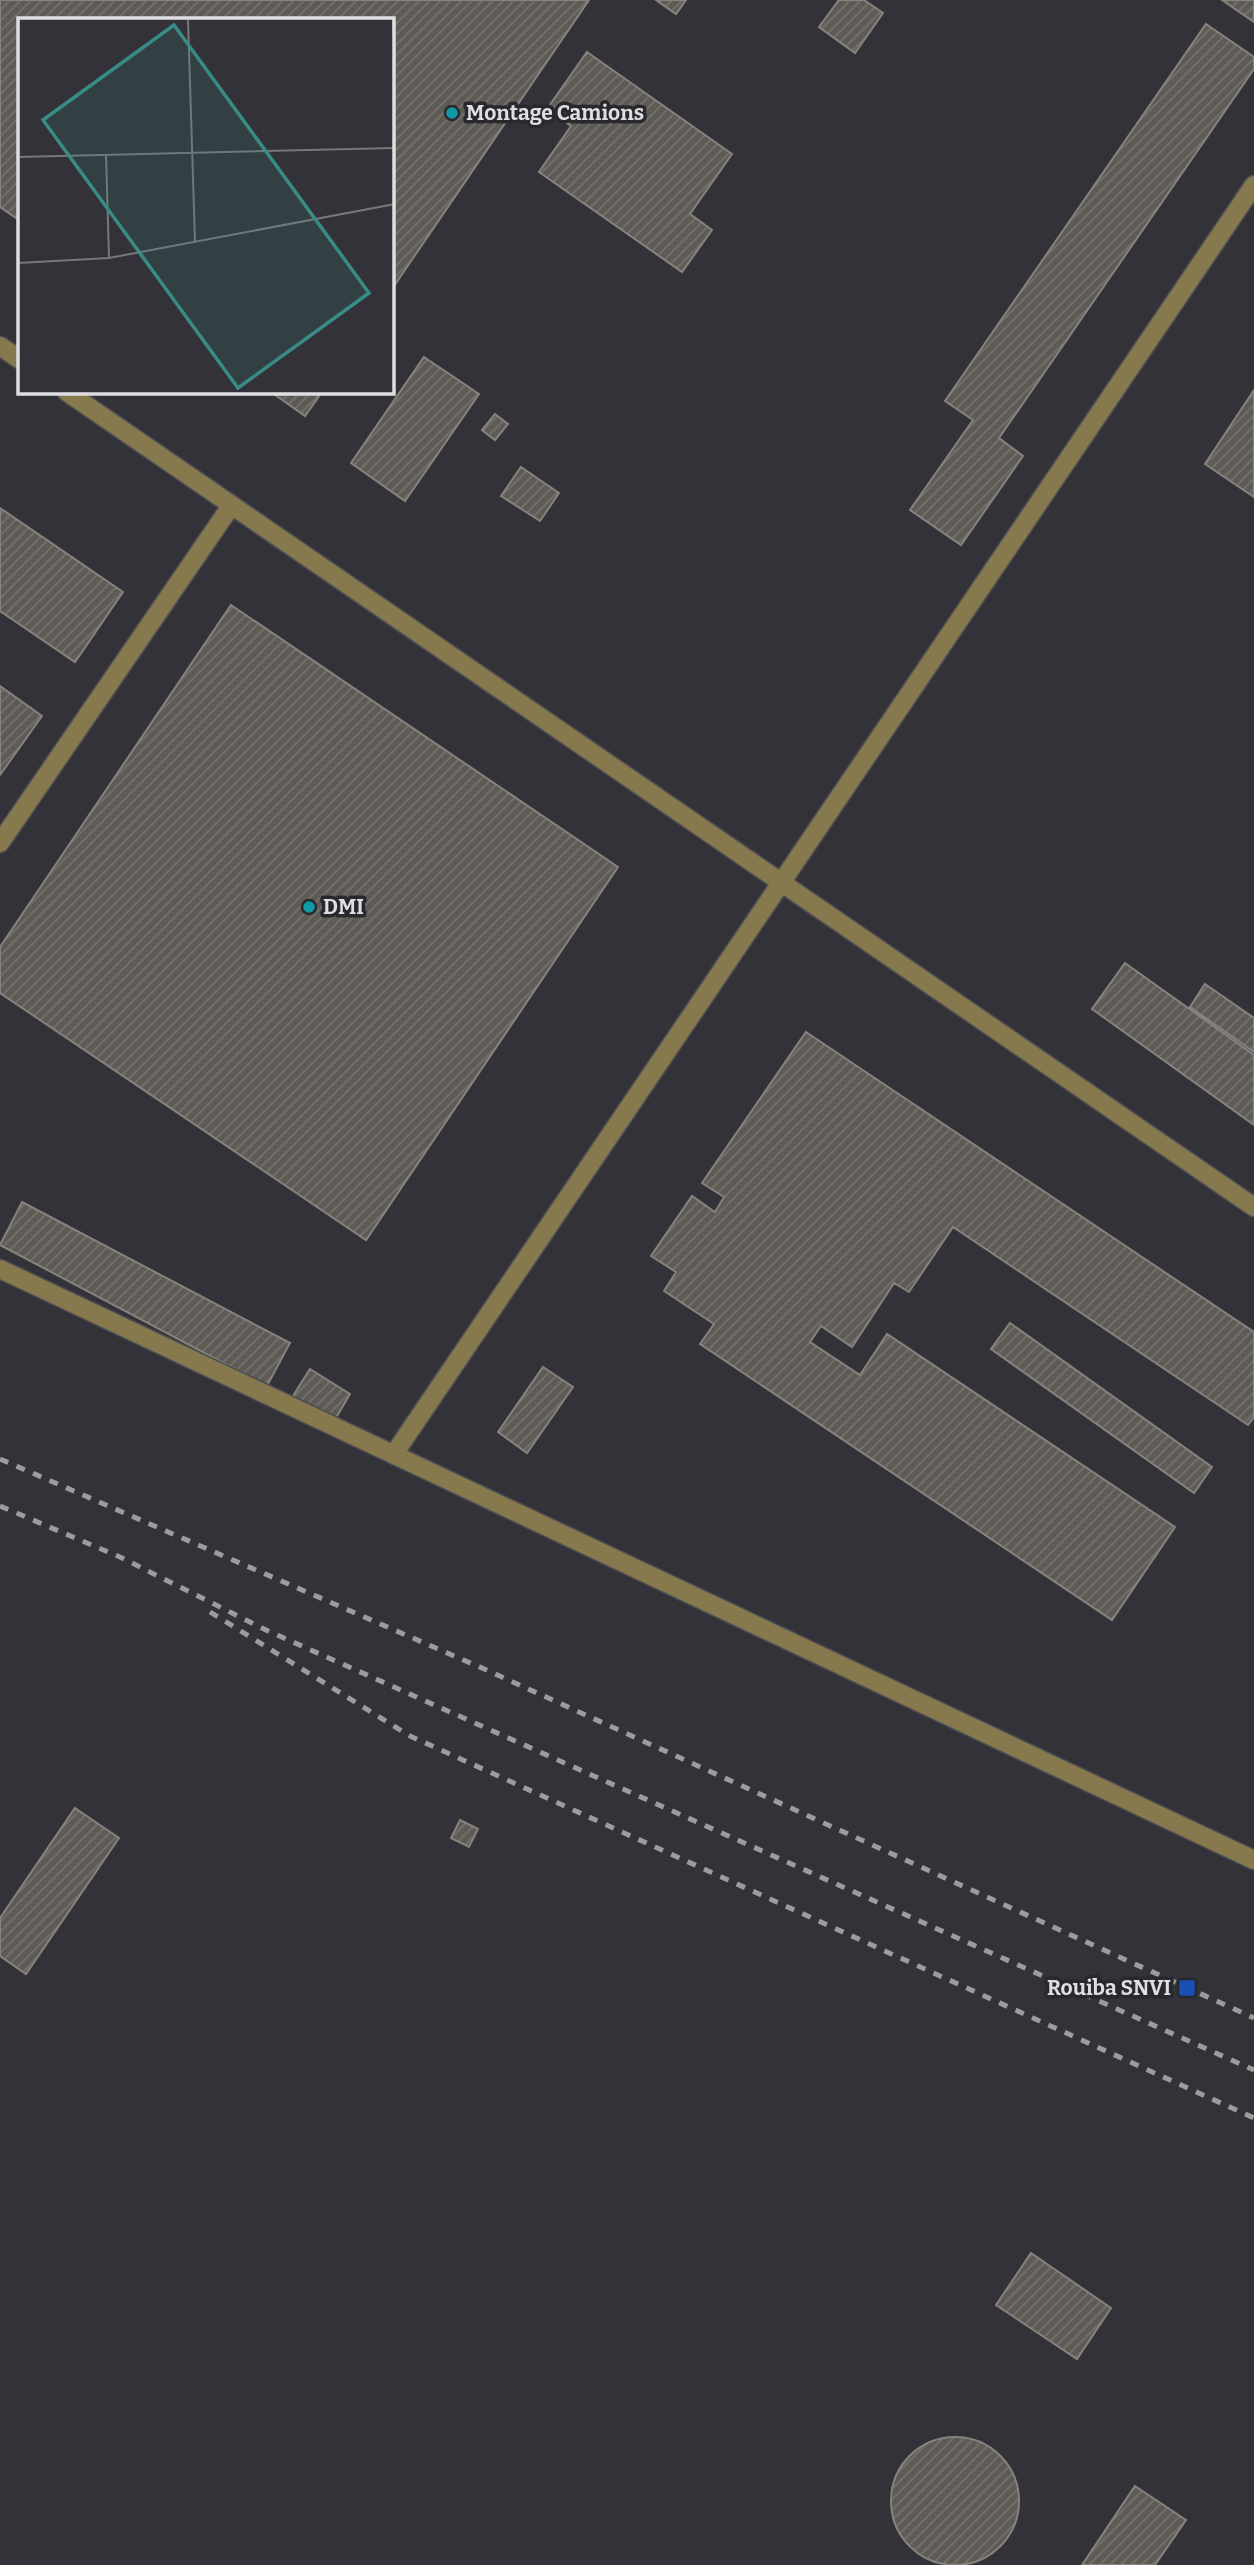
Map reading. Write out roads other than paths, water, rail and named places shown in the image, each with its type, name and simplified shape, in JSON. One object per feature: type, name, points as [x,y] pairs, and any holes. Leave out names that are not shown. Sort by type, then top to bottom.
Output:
[{"type":"lane","points":[[394,1454],[1254,185]]},
{"type":"lane","points":[[0,346],[18,358]]},
{"type":"lane","points":[[70,394],[1254,1207]]},
{"type":"lane","points":[[0,843],[231,506]]},
{"type":"lane","points":[[0,1269],[1254,1860]]},
{"type":"railway","points":[[0,1459],[482,1668],[1254,2018]]},
{"type":"railway","points":[[0,1506],[120,1557],[266,1630],[1254,2070]]},
{"type":"railway","points":[[210,1612],[410,1736],[1254,2118]]},
{"type":"place","name":"Montage Camions","points":[[452,113]]},
{"type":"place","name":"DMI","points":[[309,907]]},
{"type":"place","name":"Rouiba SNVI","points":[[1187,1988]]}]
